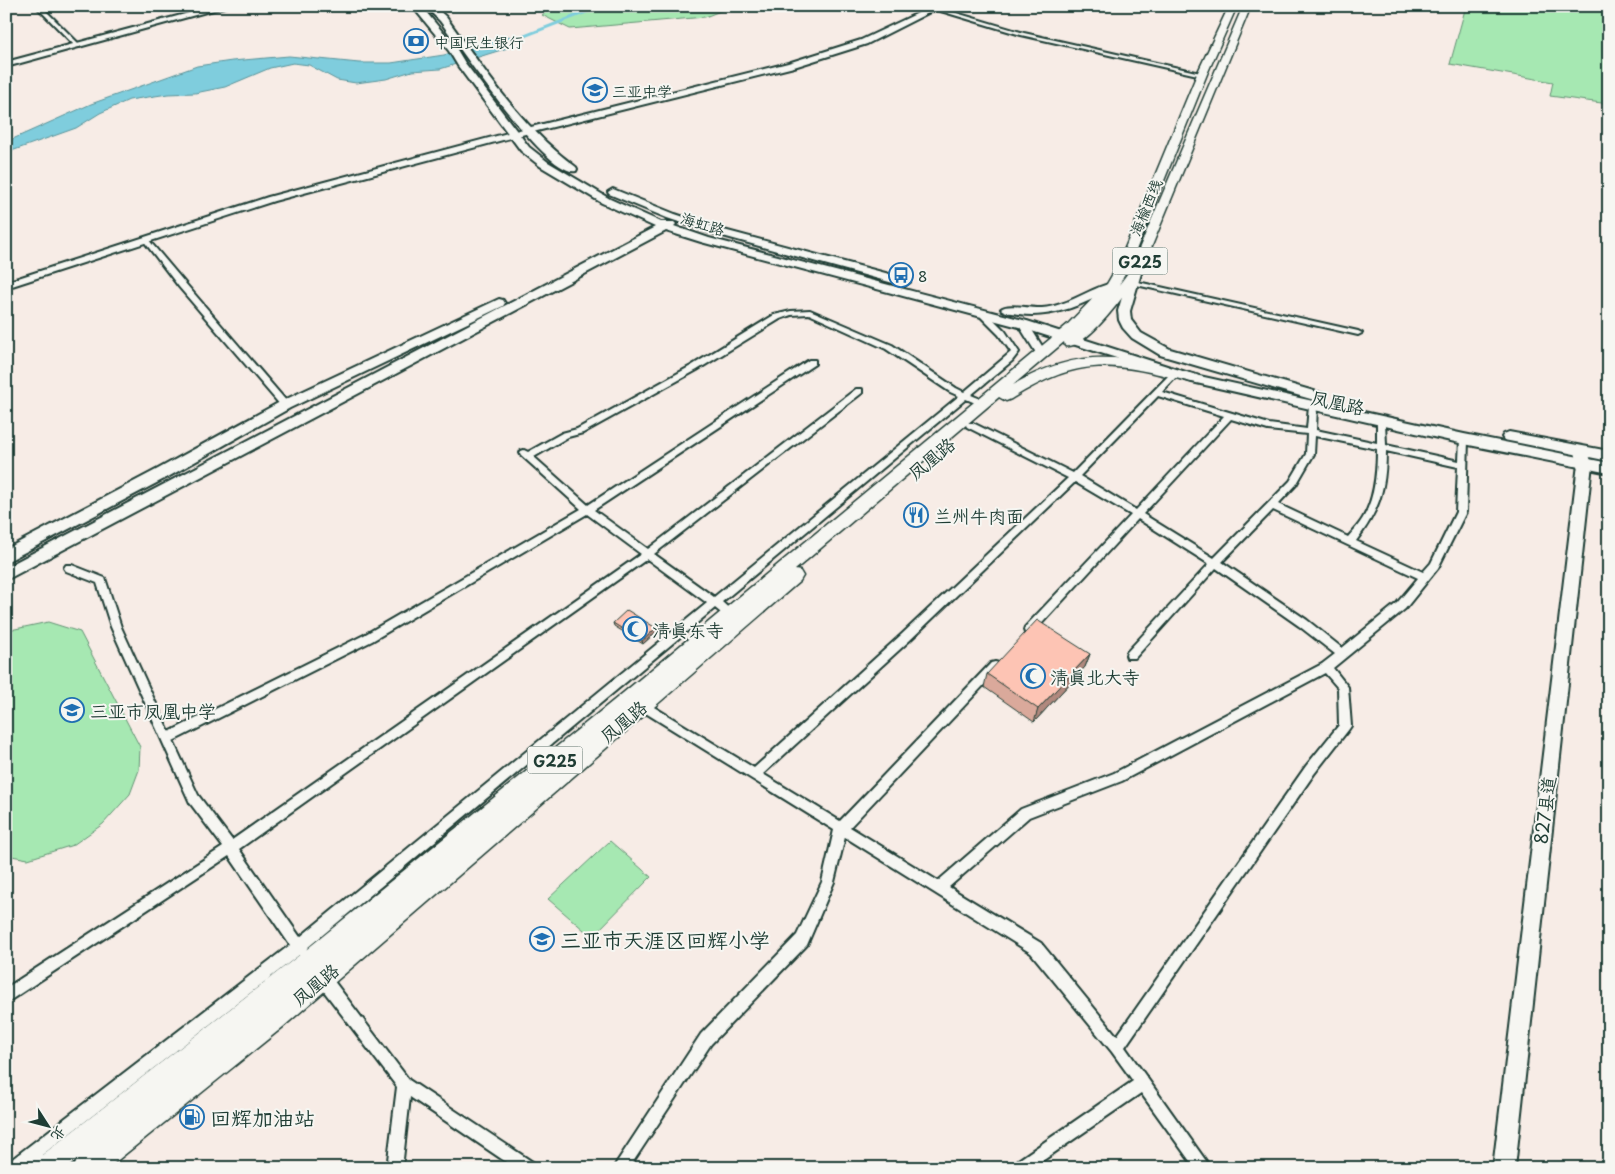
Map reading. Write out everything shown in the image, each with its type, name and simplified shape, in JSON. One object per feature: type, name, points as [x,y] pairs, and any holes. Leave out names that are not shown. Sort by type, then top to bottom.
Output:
[{"type":"highway","name":"海榆西线","points":[[1065,339],[1112,286],[1124,266],[1202,74],[1233,6]]},
{"type":"highway","name":"海榆西线","points":[[991,402],[1121,292],[1136,270],[1246,6]]},
{"type":"highway","name":"凤凰路","points":[[46,1168],[304,953],[636,702],[722,608],[991,402],[1065,339]]},
{"type":"highway","name":"凤凰路","points":[[87,1168],[322,977],[636,702],[970,425],[991,402],[1020,386],[1068,366],[1103,362],[1127,362],[1192,378]]},
{"type":"main road","points":[[6,66],[224,6]]},
{"type":"main road","name":"海虹路","points":[[416,6],[453,50],[460,64],[521,133],[574,171],[667,221],[705,240],[1023,324],[1065,339]]},
{"type":"main road","name":"海虹路","points":[[430,6],[443,19],[473,60],[521,133],[530,154],[564,177],[606,201],[667,221],[716,232],[1006,309],[1065,339]]},
{"type":"main road","points":[[6,556],[163,473],[285,404],[546,281],[667,221]]},
{"type":"main road","points":[[6,574],[667,221]]},
{"type":"main road","points":[[1136,270],[1124,304],[1124,319],[1129,330],[1144,341],[1165,352],[1328,400]]},
{"type":"main road","name":"凤凰路","points":[[1065,339],[1192,378],[1464,439],[1583,458],[1609,456]]},
{"type":"main road","name":"凤凰路","points":[[1065,339],[1239,381],[1583,458],[1609,468]]},
{"type":"main road","name":"827县道","points":[[1504,1168],[1583,458]]},
{"type":"street","points":[[38,6],[78,46]]},
{"type":"street","points":[[6,285],[272,199],[521,133],[791,66],[864,42],[938,7],[1023,34],[1202,74]]},
{"type":"street","points":[[145,239],[182,286],[285,404]]},
{"type":"street","points":[[1132,282],[1358,333]]},
{"type":"street","points":[[1006,309],[1034,312],[1053,309],[1091,297],[1112,286]]},
{"type":"street","points":[[722,608],[649,553],[587,510],[525,454],[565,434],[580,431],[694,368],[777,317],[791,313],[810,312],[889,348],[953,390],[991,402]]},
{"type":"street","points":[[12,1168],[304,953],[722,608],[1015,352],[1002,333],[984,315]]},
{"type":"street","points":[[1023,324],[1065,339]]},
{"type":"street","points":[[167,739],[368,638],[587,510],[812,362]]},
{"type":"street","points":[[754,775],[905,638],[1074,477],[1175,374]]},
{"type":"street","points":[[6,996],[231,848],[649,553],[859,391]]},
{"type":"street","points":[[1156,393],[1268,427],[1312,432],[1463,465]]},
{"type":"street","points":[[1131,655],[1215,563],[1293,483],[1310,454],[1314,406]]},
{"type":"street","points":[[1023,636],[1230,416]]},
{"type":"street","points":[[1350,542],[1370,514],[1376,494],[1382,459],[1381,421]]},
{"type":"street","points":[[970,425],[1074,477],[1138,515],[1215,563],[1303,623],[1342,654]]},
{"type":"street","points":[[939,888],[1025,812],[1118,777],[1326,667],[1402,606],[1435,565],[1461,512],[1464,439]]},
{"type":"street","points":[[1271,505],[1425,576]]},
{"type":"street","points":[[69,568],[101,581],[116,627],[194,799],[231,848],[304,953],[404,1085],[530,1168]]},
{"type":"street","points":[[620,1168],[706,1039],[802,940],[828,882],[841,828],[1003,658]]},
{"type":"street","points":[[1117,1047],[1310,770],[1345,726],[1343,687],[1326,667]]},
{"type":"street","points":[[636,702],[1036,948],[1117,1047],[1204,1168]]},
{"type":"street","points":[[1019,1168],[1143,1083]]},
{"type":"street","points":[[394,1168],[404,1085]]},
{"type":"street","points":[[34,1152],[40,1168]]},
{"type":"green space","points":[[554,6],[733,6],[705,17],[570,29],[542,15]]},
{"type":"green space","points":[[1466,6],[1609,6],[1609,104],[1550,96],[1553,82],[1450,64]]},
{"type":"green space","name":"三亚市凤凰中学","points":[[48,622],[80,632],[140,747],[139,770],[130,794],[103,824],[73,845],[28,859],[6,855],[6,631]]},
{"type":"green space","points":[[610,841],[651,877],[592,937],[548,899]]},
{"type":"water","points":[[507,36],[513,37],[514,46],[440,69],[412,71],[386,79],[356,83],[337,80],[309,65],[293,63],[270,68],[225,87],[195,93],[168,94],[129,100],[100,113],[76,128],[6,153],[6,142],[91,104],[197,66],[289,56],[359,63],[391,63],[444,55]]},
{"type":"building","name":"清真东寺","points":[[627,610],[656,628],[642,641],[613,623]]},
{"type":"building","name":"清真北大寺","points":[[1037,620],[1090,654],[1038,709],[987,674]]},
{"type":"waterway","points":[[498,46],[603,6]]},
{"type":"place","name":"中国民生银行","points":[[416,41]]},
{"type":"place","name":"三亚中学","points":[[595,90]]},
{"type":"place","name":"8","points":[[901,275]]},
{"type":"place","name":"兰州牛肉面","points":[[916,515]]},
{"type":"place","name":"清真东寺","points":[[635,629]]},
{"type":"place","name":"清真北大寺","points":[[1033,676]]},
{"type":"place","name":"三亚市凤凰中学","points":[[72,710]]},
{"type":"place","name":"三亚市天涯区回辉小学","points":[[542,939]]},
{"type":"place","name":"回辉加油站","points":[[192,1117]]}]
